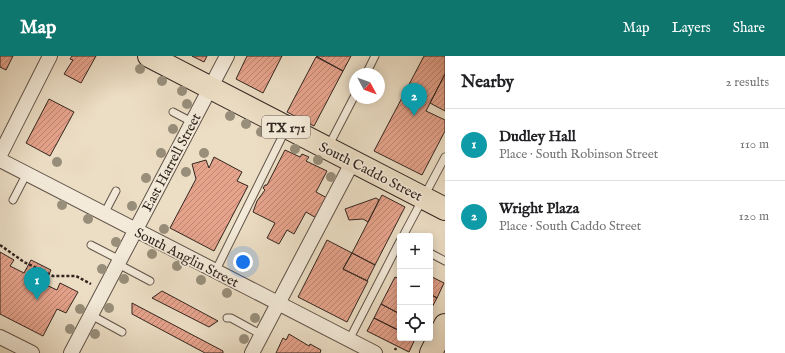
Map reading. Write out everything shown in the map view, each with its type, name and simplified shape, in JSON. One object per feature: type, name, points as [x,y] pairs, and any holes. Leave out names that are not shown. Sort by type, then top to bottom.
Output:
[{"type":"main road","name":"South Caddo Street","points":[[148,56],[445,209]]},
{"type":"main road","points":[[431,353],[445,325]]},
{"type":"street","points":[[0,155],[50,56]]},
{"type":"street","name":"East Harrell Street","points":[[72,353],[135,230],[228,56]]},
{"type":"street","name":"South Anglin Street","points":[[0,160],[375,353]]},
{"type":"street","points":[[252,353],[353,161]]},
{"type":"street","points":[[0,337],[32,353]]},
{"type":"lane","points":[[369,68],[375,56]]},
{"type":"lane","points":[[328,148],[350,104]]},
{"type":"lane","points":[[173,112],[192,122]]},
{"type":"lane","points":[[215,272],[287,127]]},
{"type":"lane","points":[[404,233],[445,157]]},
{"type":"lane","points":[[13,200],[27,173]]},
{"type":"lane","points":[[104,214],[116,191]]},
{"type":"lane","points":[[91,245],[150,281]]},
{"type":"lane","points":[[349,340],[397,247]]},
{"type":"lane","points":[[433,255],[445,261]]},
{"type":"lane","points":[[91,315],[122,332]]},
{"type":"lane","points":[[227,318],[231,318],[262,335]]},
{"type":"path","points":[[0,245],[38,269],[53,276],[76,276],[91,284]]},
{"type":"path","points":[[36,274],[38,269]]},
{"type":"building","points":[[0,56],[13,56],[6,70],[0,67]]},
{"type":"building","points":[[72,56],[96,56],[81,83],[64,74],[73,60],[70,59]]},
{"type":"building","points":[[192,56],[207,56],[204,62]]},
{"type":"building","points":[[247,56],[282,56],[263,93],[236,79]]},
{"type":"building","points":[[316,56],[351,56],[343,71]]},
{"type":"building","points":[[424,56],[445,56],[445,74],[426,111],[445,120],[445,131],[422,175],[374,151]]},
{"type":"building","points":[[316,57],[343,71],[314,126],[287,112]]},
{"type":"building","points":[[445,74],[445,111],[430,103]]},
{"type":"building","points":[[49,99],[74,112],[50,156],[26,143]]},
{"type":"building","points":[[285,150],[300,157],[302,154],[309,157],[306,161],[327,171],[316,192],[329,199],[318,219],[306,212],[294,234],[287,230],[279,244],[267,238],[275,223],[253,212],[257,201],[265,190],[263,188],[267,185]]},
{"type":"building","points":[[214,157],[242,172],[237,181],[248,186],[214,251],[170,228],[196,179],[192,164],[206,160],[209,168]]},
{"type":"building","points":[[382,195],[405,207],[375,265],[352,253]]},
{"type":"building","points":[[376,198],[379,200],[368,222],[363,219],[349,220],[345,209]]},
{"type":"building","points":[[327,240],[352,253],[343,269],[368,281],[347,322],[298,297]]},
{"type":"building","points":[[0,252],[14,260],[10,266],[24,273],[31,260],[51,270],[44,284],[57,290],[60,283],[78,292],[66,313],[57,309],[43,336],[0,314]]},
{"type":"building","points":[[352,253],[375,265],[367,281],[343,269]]},
{"type":"building","points":[[395,277],[397,278],[397,312],[381,304]]},
{"type":"building","points":[[433,278],[444,283],[437,298],[433,296]]},
{"type":"building","points":[[162,291],[218,321],[209,327],[152,298]]},
{"type":"building","points":[[433,296],[437,298],[433,305]]},
{"type":"building","points":[[132,303],[223,351],[223,353],[205,353],[132,314]]},
{"type":"building","points":[[381,304],[397,312],[397,330],[374,318]]},
{"type":"building","points":[[374,318],[397,330],[397,341],[414,341],[409,352],[367,331]]},
{"type":"building","points":[[289,334],[309,346],[310,344],[321,350],[320,353],[276,353],[283,338],[286,340]]},
{"type":"place","name":"Wright Plaza","points":[[414,116]]},
{"type":"place","name":"Dudley Hall","points":[[37,300]]}]
